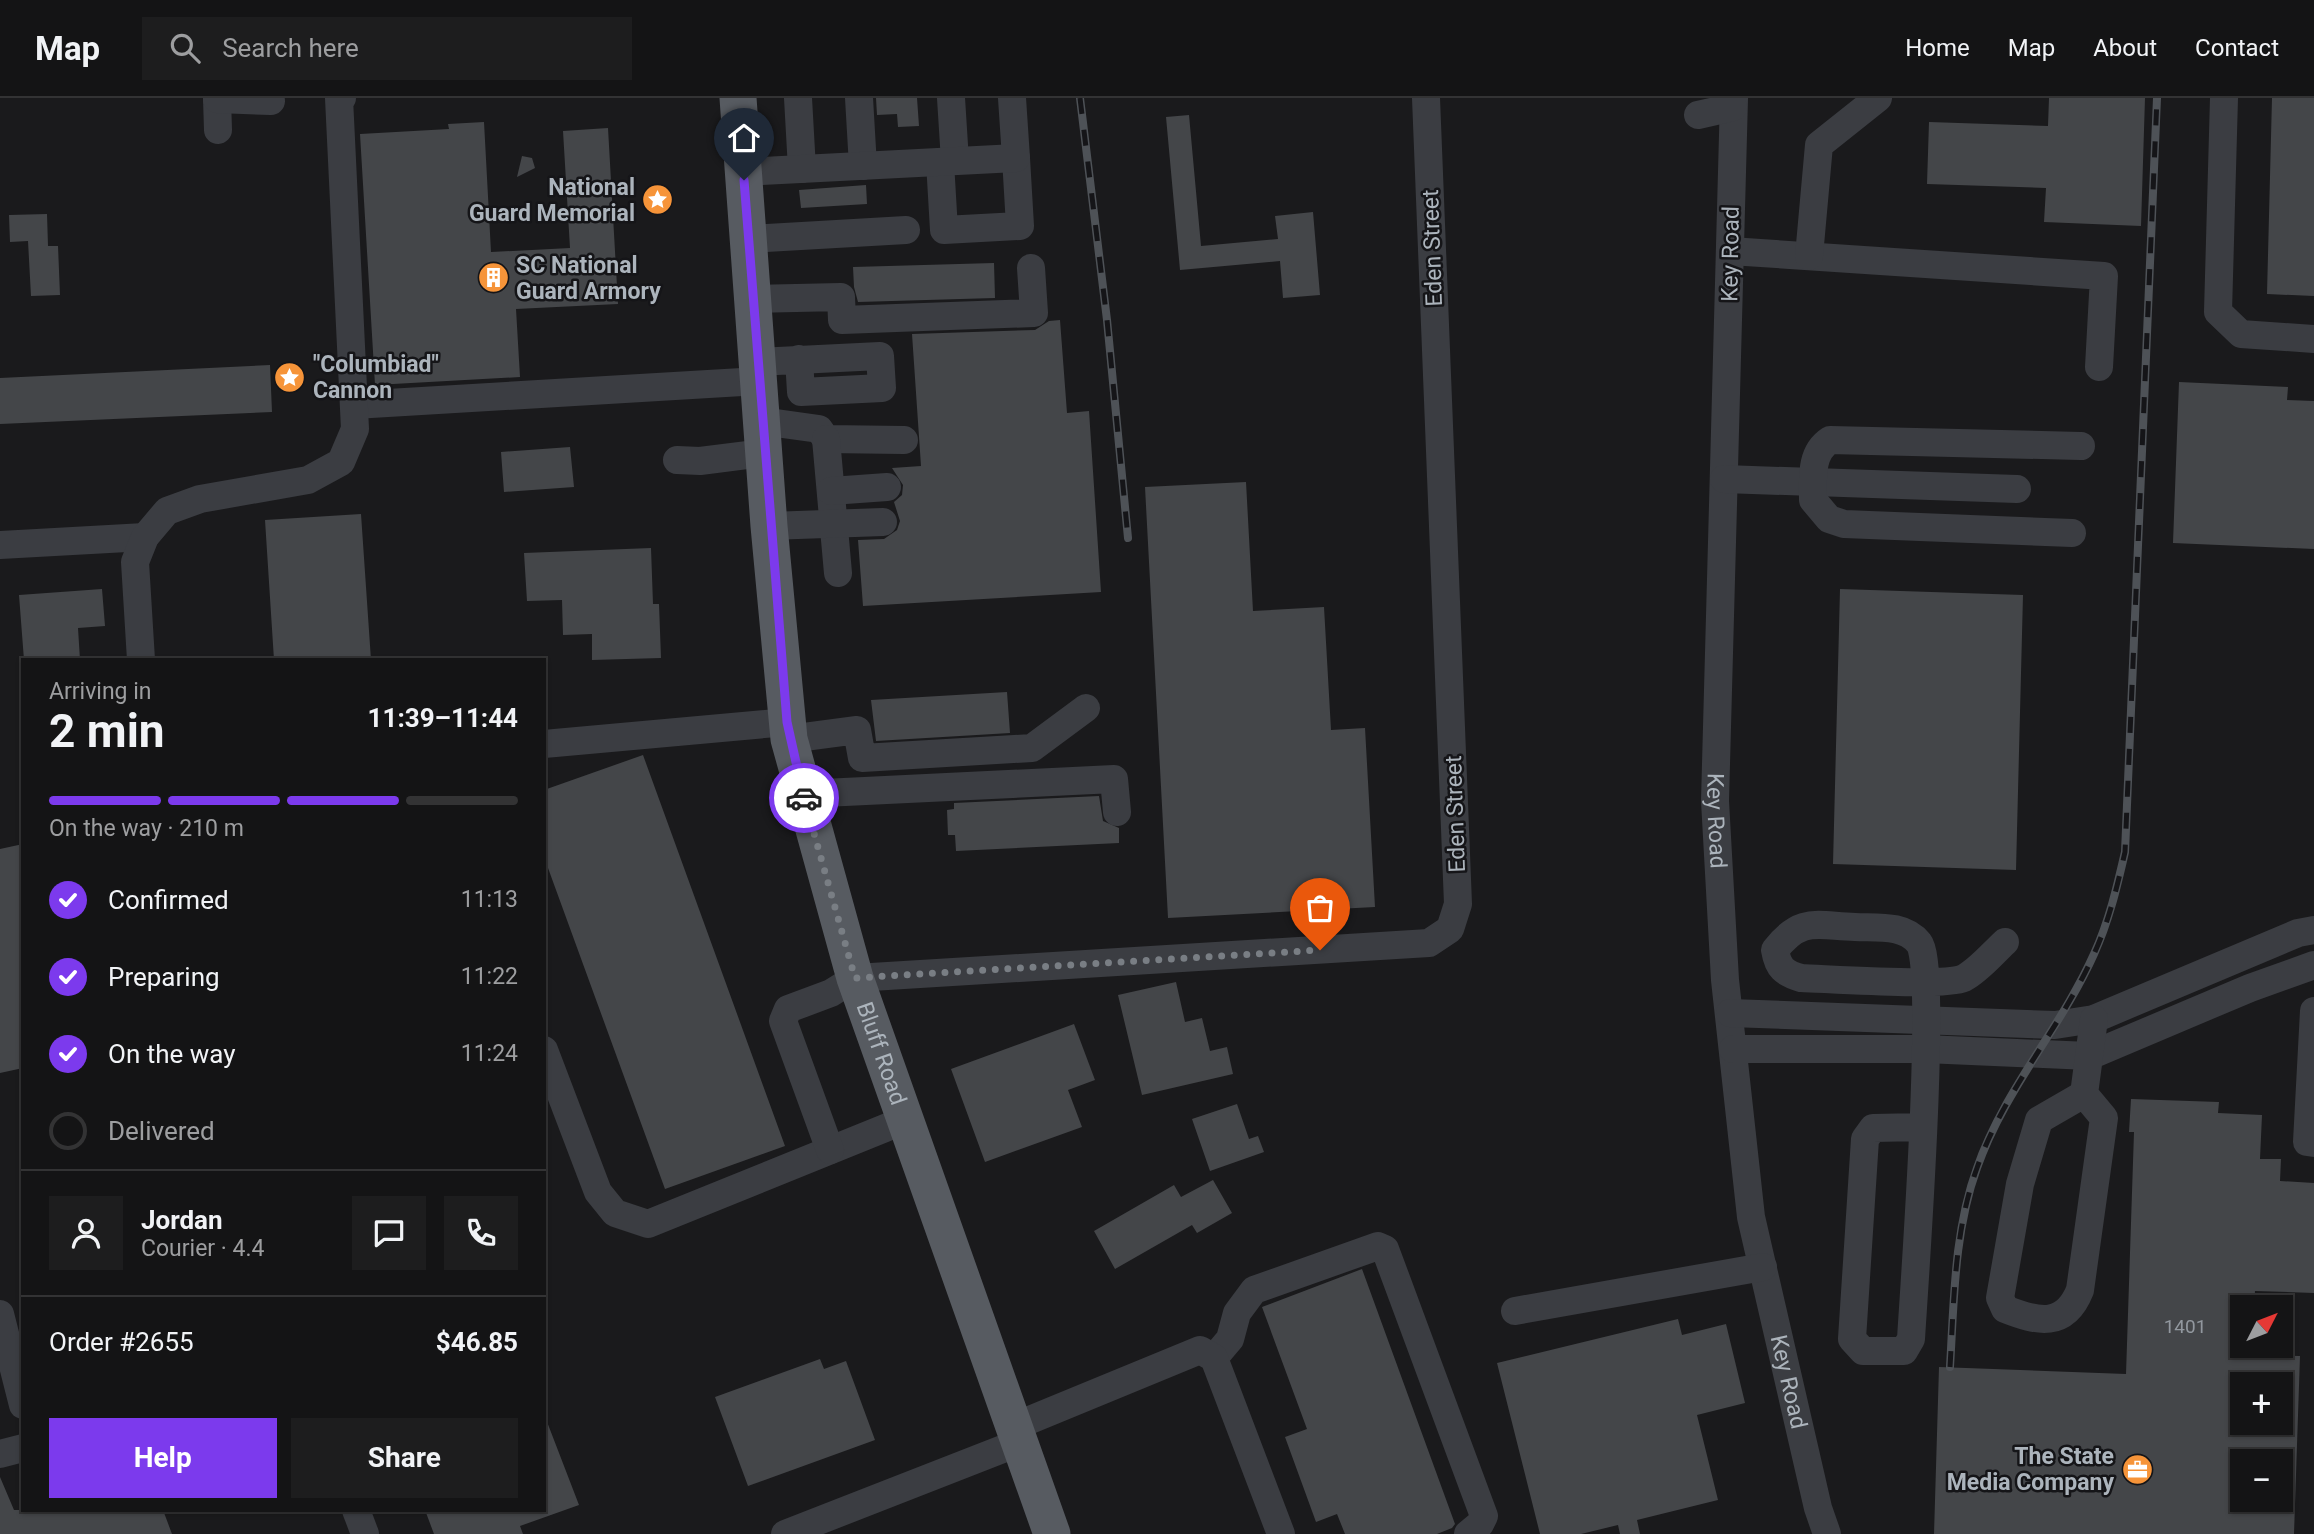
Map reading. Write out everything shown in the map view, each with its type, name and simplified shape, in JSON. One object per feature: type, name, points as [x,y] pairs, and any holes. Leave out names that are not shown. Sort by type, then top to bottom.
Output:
[{"type":"main road","name":"Bluff Road","points":[[738,98],[769,526],[788,731],[855,978],[1016,1435],[1044,1532]]},
{"type":"street","points":[[218,130],[217,98],[271,101]]},
{"type":"street","points":[[141,658],[135,562],[145,537],[167,511],[200,499],[308,480],[341,462],[355,429],[339,98],[342,98]]},
{"type":"street","points":[[797,98],[802,169]]},
{"type":"street","points":[[859,98],[863,166]]},
{"type":"street","points":[[951,98],[944,230],[1020,226],[1012,98]]},
{"type":"street","name":"Eden Street","points":[[855,978],[1429,943],[1450,929],[1458,904],[1426,98]]},
{"type":"street","points":[[1809,256],[1819,145],[1878,98]]},
{"type":"street","points":[[2224,98],[2218,312],[2241,334],[2314,339]]},
{"type":"street","points":[[1698,115],[1734,102]]},
{"type":"street","name":"Key Road","points":[[1734,102],[1715,801],[1733,1049],[1751,1217],[1818,1508],[1827,1534]]},
{"type":"street","points":[[744,172],[1016,158]]},
{"type":"street","points":[[749,239],[906,230]]},
{"type":"street","points":[[1730,251],[2104,276],[2099,367]]},
{"type":"street","points":[[753,299],[841,297],[842,320],[1034,313],[1031,268]]},
{"type":"street","points":[[354,405],[758,371],[799,359]]},
{"type":"street","points":[[677,460],[701,461],[763,437],[820,429],[826,439],[838,573]]},
{"type":"street","points":[[826,439],[904,440]]},
{"type":"street","points":[[2072,533],[1844,524],[1829,519],[1813,500],[1815,457],[1820,446],[1830,440],[2081,446]]},
{"type":"street","points":[[2013,530],[2020,445]]},
{"type":"street","points":[[1724,479],[2017,489]]},
{"type":"street","points":[[831,491],[887,487]]},
{"type":"street","points":[[769,526],[883,522]]},
{"type":"street","points":[[0,545],[145,537]]},
{"type":"street","points":[[546,744],[857,730],[862,758],[1032,748],[1086,708]]},
{"type":"street","points":[[803,794],[1114,779],[1117,812]]},
{"type":"street","points":[[1923,1127],[1873,1128],[1865,1139],[1852,1339],[1863,1351],[1904,1351],[1911,1339],[1923,1127],[1925,1049],[1925,1020],[1926,981],[1926,960],[1921,944],[1906,932],[1889,928],[1802,925],[1787,934],[1775,950],[1777,963],[1785,974],[1801,978],[1926,981],[1948,983],[1964,978],[2005,942]]},
{"type":"street","points":[[1730,1013],[2055,1025],[2094,1019],[2298,933],[2314,930]]},
{"type":"street","points":[[1733,1049],[1925,1049],[2089,1056],[2250,988],[2314,965]]},
{"type":"street","points":[[830,1150],[783,1021],[788,1009],[831,993],[855,978]]},
{"type":"street","points":[[2314,1011],[2307,1142],[2314,1143]]},
{"type":"street","points":[[2084,1094],[2039,1120],[2020,1184],[2000,1298],[2005,1309],[2028,1318],[2057,1318],[2073,1308],[2080,1290],[2104,1118],[2084,1094],[2094,1019]]},
{"type":"street","points":[[546,1055],[598,1192],[615,1213],[648,1224],[905,1120]]},
{"type":"street","points":[[1214,1358],[1230,1339],[1237,1313],[1254,1290],[1378,1246],[1385,1249],[1484,1516],[1480,1524],[1468,1534]]},
{"type":"street","points":[[1515,1311],[1763,1267]]},
{"type":"street","points":[[0,1314],[21,1397]]},
{"type":"street","points":[[785,1534],[851,1522],[1016,1435],[1200,1350],[1214,1358],[1281,1534]]},
{"type":"street","points":[[0,1454],[21,1449]]},
{"type":"street","points":[[357,1512],[365,1534]]},
{"type":"building","points":[[876,98],[917,98],[919,126],[898,127],[897,114],[877,115]]},
{"type":"building","points":[[2049,98],[2145,98],[2141,226],[2044,222],[2046,188],[1927,184],[1929,122],[2048,126]]},
{"type":"building","points":[[2272,98],[2314,98],[2314,296],[2267,294]]},
{"type":"building","points":[[1189,115],[1201,246],[1278,239],[1275,216],[1313,212],[1320,295],[1283,298],[1280,261],[1180,270],[1166,117]]},
{"type":"building","name":"SC National Guard Armory","points":[[484,122],[491,252],[570,248],[563,131],[608,128],[618,304],[516,309],[520,377],[375,385],[360,134],[449,129],[448,124]]},
{"type":"building","points":[[522,156],[532,158],[535,168],[517,177]]},
{"type":"building","points":[[866,185],[867,204],[801,208],[799,190]]},
{"type":"building","points":[[47,214],[48,246],[58,246],[60,295],[31,296],[28,241],[10,242],[9,215]]},
{"type":"building","points":[[994,263],[995,298],[858,302],[854,287],[853,267]]},
{"type":"building","points":[[1060,320],[1067,413],[1089,411],[1101,592],[863,606],[858,540],[884,539],[897,530],[900,521],[894,502],[902,495],[903,485],[892,468],[921,466],[912,334],[1035,330],[1049,321]]},
{"type":"building","points":[[270,365],[272,412],[0,424],[0,378]]},
{"type":"building","points":[[2179,382],[2288,387],[2287,400],[2314,401],[2314,549],[2173,543]]},
{"type":"building","points":[[570,447],[574,487],[504,492],[501,452]]},
{"type":"building","points":[[1246,482],[1253,611],[1324,607],[1331,730],[1365,728],[1375,907],[1168,918],[1145,487]]},
{"type":"building","points":[[361,514],[371,658],[274,658],[265,520]]},
{"type":"building","points":[[651,548],[653,604],[659,604],[661,658],[592,660],[592,634],[563,635],[562,600],[527,601],[524,553]]},
{"type":"building","points":[[102,589],[105,626],[78,628],[80,658],[24,658],[19,595]]},
{"type":"building","points":[[1840,589],[2023,595],[2016,870],[1833,864]]},
{"type":"building","points":[[1007,692],[1010,733],[876,741],[871,700]]},
{"type":"building","points":[[643,755],[785,1146],[665,1189],[546,862],[546,789]]},
{"type":"building","points":[[1099,796],[1103,821],[1119,828],[1119,843],[956,851],[955,835],[948,835],[947,810],[954,809],[954,803]]},
{"type":"building","points":[[21,844],[21,1068],[0,1073],[0,849]]},
{"type":"building","points":[[1176,982],[1185,1022],[1202,1018],[1210,1051],[1227,1047],[1233,1074],[1142,1095],[1118,995]]},
{"type":"building","points":[[1074,1024],[1095,1080],[1068,1090],[1082,1127],[985,1162],[951,1069]]},
{"type":"building","points":[[2131,1099],[2219,1102],[2218,1113],[2262,1115],[2260,1159],[2281,1159],[2280,1181],[2314,1183],[2314,1293],[2255,1291],[2255,1295],[2230,1295],[2230,1358],[2300,1356],[2294,1534],[1934,1534],[1939,1367],[2126,1374],[2134,1132],[2129,1132]]},
{"type":"building","points":[[1237,1104],[1249,1139],[1258,1136],[1264,1152],[1210,1171],[1192,1119]]},
{"type":"building","points":[[1213,1180],[1232,1213],[1197,1233],[1192,1225],[1115,1269],[1094,1231],[1174,1185],[1181,1197]]},
{"type":"building","points":[[1362,1269],[1455,1524],[1437,1534],[1345,1534],[1337,1514],[1316,1522],[1285,1437],[1307,1429],[1262,1307]]},
{"type":"building","points":[[1678,1319],[1682,1335],[1726,1324],[1745,1403],[1697,1415],[1718,1500],[1637,1520],[1640,1534],[1620,1534],[1618,1525],[1581,1534],[1540,1534],[1497,1363]]},
{"type":"building","points":[[820,1359],[824,1369],[846,1361],[875,1440],[748,1486],[715,1397]]},
{"type":"building","points":[[546,1419],[579,1505],[520,1526],[523,1534],[434,1534],[426,1512],[546,1512]]},
{"type":"building","points":[[0,1477],[14,1510],[164,1512],[172,1534],[0,1534]]},
{"type":"railway","points":[[1080,98],[1107,320],[1128,538]]},
{"type":"railway","points":[[1950,1367],[1959,1241],[1977,1168],[2002,1112],[2066,1008],[2094,954],[2116,891],[2125,852],[2157,98]]},
{"type":"way so far","points":[[804,798],[855,978],[1320,950]]},
{"type":"place","name":"National Guard Memorial","points":[[658,200]]},
{"type":"place","name":"SC National Guard Armory","points":[[493,278]]},
{"type":"place","name":"\"Columbiad\" Cannon","points":[[290,377]]},
{"type":"place","name":"The State Media Company","points":[[2137,1469]]},
{"type":"route","points":[[744,180],[769,526],[787,722],[804,798]]}]
